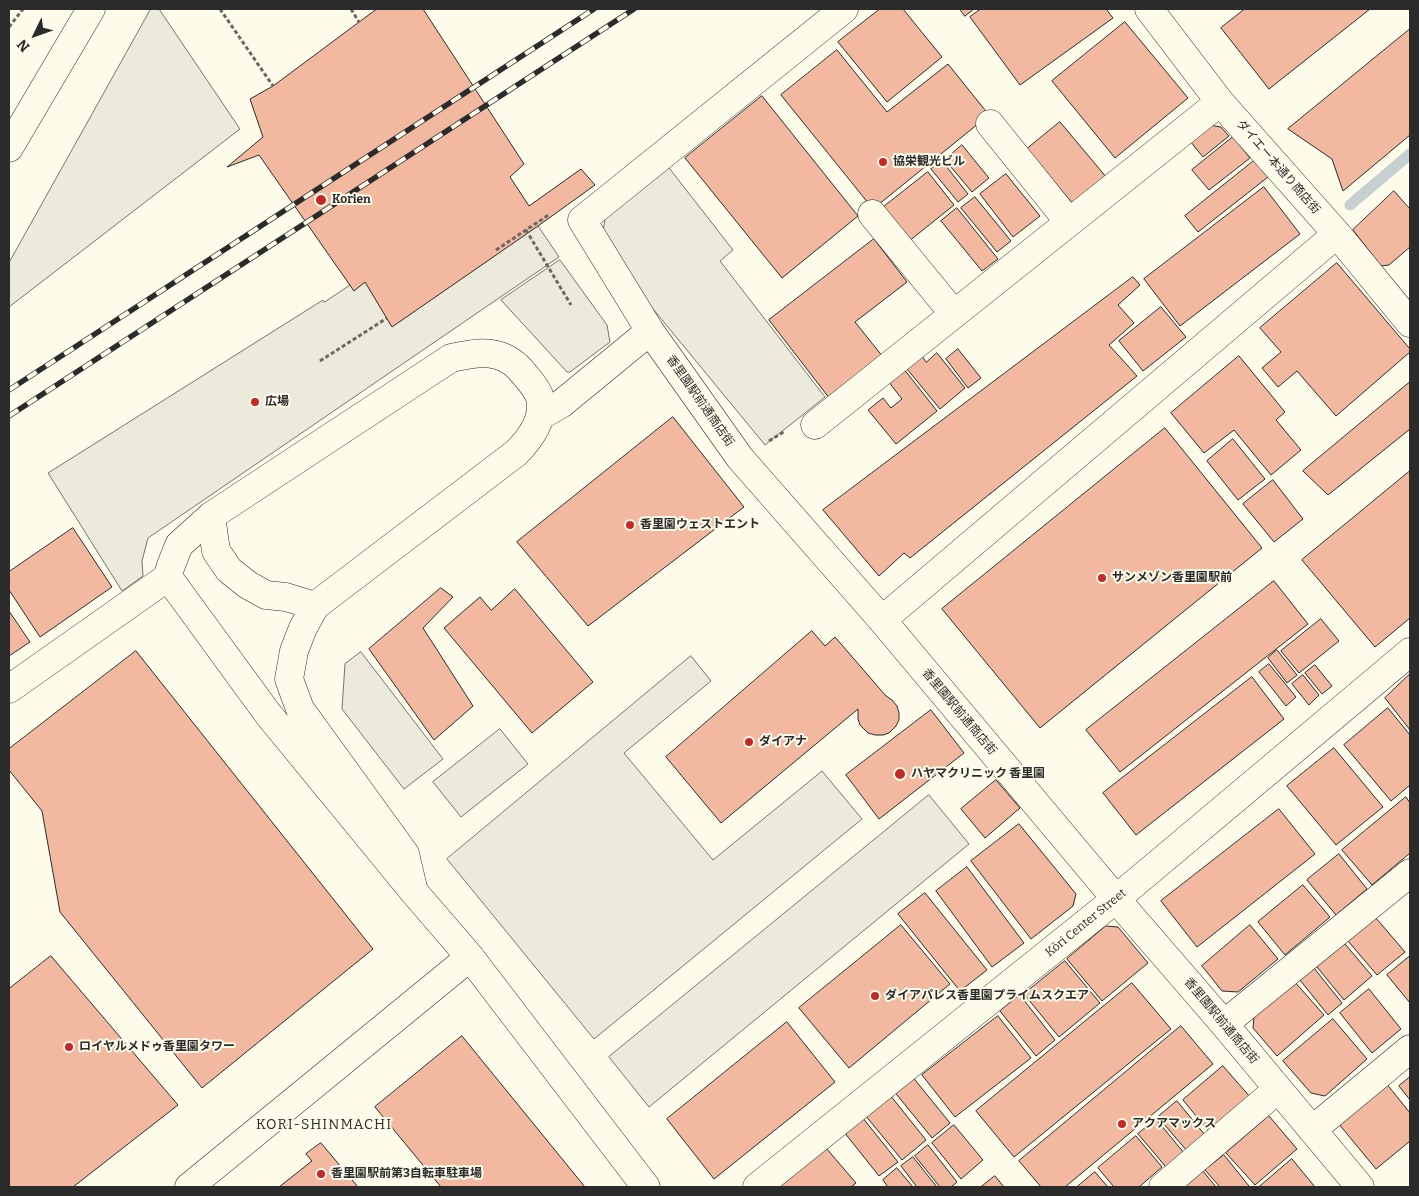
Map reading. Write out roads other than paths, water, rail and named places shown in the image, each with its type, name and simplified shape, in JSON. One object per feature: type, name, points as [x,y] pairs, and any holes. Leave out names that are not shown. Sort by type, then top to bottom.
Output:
[{"type":"street","points":[[9,148],[91,9]]},
{"type":"street","name":"香里園駅前通商店街","points":[[844,9],[582,220],[650,331],[740,458],[882,620],[1116,900],[1224,1024],[1312,1130],[1353,1185]]},
{"type":"street","name":"ダイエー本通り商店街","points":[[1149,9],[1220,102],[1337,234],[1410,323]]},
{"type":"street","points":[[815,425],[1220,102]]},
{"type":"street","points":[[990,124],[1069,222]]},
{"type":"street","points":[[872,214],[954,314]]},
{"type":"street","points":[[882,620],[1337,234]]},
{"type":"street","points":[[540,416],[561,404],[650,331]]},
{"type":"street","points":[[9,690],[168,577],[179,545],[211,516],[451,358],[479,352],[499,355],[517,365],[540,397],[540,416],[526,443],[516,453],[315,606],[303,628],[294,651],[289,679],[300,709],[405,854],[414,892]]},
{"type":"street","points":[[211,516],[216,551],[229,570],[248,585],[266,595],[286,597],[315,606]]},
{"type":"street","points":[[168,577],[268,714],[414,892],[470,957],[646,1187]]},
{"type":"street","name":"Kōri Center Street","points":[[757,1187],[1116,900],[1410,652]]},
{"type":"street","points":[[1224,1024],[1410,872]]},
{"type":"street","points":[[189,1187],[470,957]]},
{"type":"street","points":[[1312,1130],[1410,1049]]},
{"type":"street","points":[[1163,1187],[1278,1089]]},
{"type":"waterway","points":[[1350,205],[1410,154]]},
{"type":"railway","points":[[9,390],[594,9]]},
{"type":"railway","points":[[9,416],[634,9]]},
{"type":"place","name":"協栄観光ビル","points":[[883,162]]},
{"type":"place","name":"Korien","points":[[321,200]]},
{"type":"place","name":"広場","points":[[255,402]]},
{"type":"place","name":"香里園ウェストエント","points":[[630,525]]},
{"type":"place","name":"サンメゾン香里園駅前","points":[[1102,578]]},
{"type":"place","name":"ダイアナ","points":[[749,742]]},
{"type":"place","name":"ハヤマクリニック 香里園","points":[[900,774]]},
{"type":"place","name":"ダイアパレス香里園プライムスクエア","points":[[875,996]]},
{"type":"place","name":"ロイヤルメドゥ香里園タワー","points":[[69,1047]]},
{"type":"place","name":"アクアマックス","points":[[1122,1124]]},
{"type":"place","name":"香里園駅前第3自転車駐車場","points":[[321,1174]]},
{"type":"district","name":"KORI-SHINMACHI","points":[[324,1125]]}]
